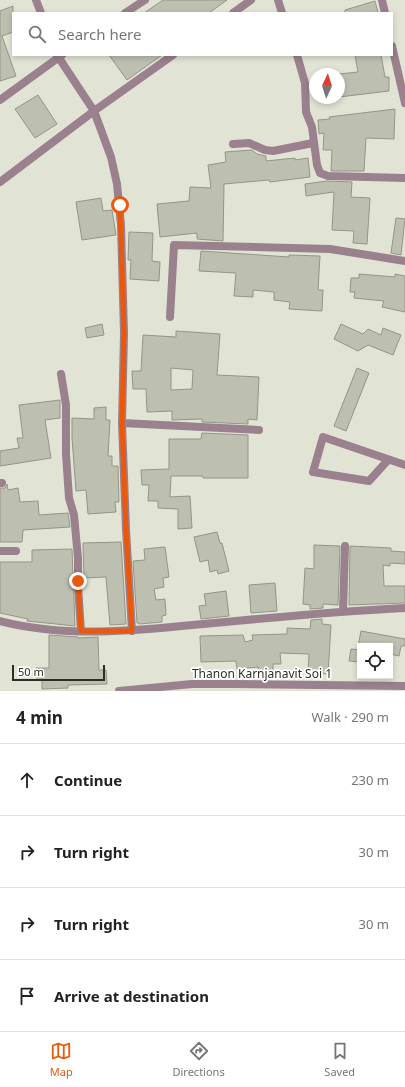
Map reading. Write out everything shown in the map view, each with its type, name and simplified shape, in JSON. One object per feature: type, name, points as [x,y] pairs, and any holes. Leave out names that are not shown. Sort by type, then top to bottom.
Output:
[{"type":"street","points":[[36,0],[41,12]]},
{"type":"street","points":[[127,12],[145,0]]},
{"type":"street","points":[[234,12],[251,0]]},
{"type":"street","points":[[278,0],[282,12]]},
{"type":"street","points":[[382,0],[385,12]]},
{"type":"street","points":[[393,50],[405,103]]},
{"type":"street","points":[[0,100],[59,56],[94,111],[114,169],[120,205],[124,333],[122,423],[132,631]]},
{"type":"street","points":[[0,182],[94,111],[172,56]]},
{"type":"street","points":[[297,56],[305,83],[306,110],[312,127],[317,166],[320,171],[323,174],[377,178],[405,178]]},
{"type":"street","points":[[233,144],[249,143],[262,149],[273,151],[313,143]]},
{"type":"street","points":[[170,317],[174,245],[330,249],[405,261]]},
{"type":"street","points":[[61,374],[66,404],[66,454],[69,498],[74,515],[78,558],[81,631]]},
{"type":"street","points":[[122,423],[259,430]]},
{"type":"street","points":[[388,460],[369,481],[313,472],[323,437],[405,465]]},
{"type":"street","points":[[343,611],[345,546]]},
{"type":"street","points":[[0,551],[16,551]]},
{"type":"street","points":[[0,621],[40,629],[132,631],[343,611],[405,608]]},
{"type":"street","name":"Thanon Karnjanavit Soi 1","points":[[119,691],[192,684],[405,686]]},
{"type":"building","points":[[163,0],[227,0],[210,12],[145,12]]},
{"type":"building","points":[[375,1],[378,12],[345,12],[345,10]]},
{"type":"building","points":[[13,6],[12,32],[2,36],[16,76],[0,81],[0,11]]},
{"type":"building","points":[[110,56],[161,56],[127,80]]},
{"type":"building","points":[[355,56],[381,56],[385,77],[389,77],[389,91],[345,96],[345,73],[358,72]]},
{"type":"building","points":[[38,95],[57,124],[35,138],[15,109]]},
{"type":"building","points":[[395,109],[394,139],[366,138],[364,171],[331,171],[332,150],[323,150],[324,133],[319,134],[318,120],[330,119],[329,117]]},
{"type":"building","points":[[252,150],[257,154],[266,156],[266,161],[308,158],[310,177],[270,182],[269,180],[224,184],[223,241],[197,239],[197,233],[160,237],[157,204],[189,201],[190,187],[211,188],[208,165],[226,162],[225,152]]},
{"type":"building","points":[[327,181],[352,182],[351,197],[370,198],[367,244],[353,243],[354,231],[332,230],[334,192],[306,196],[305,184]]},
{"type":"building","points":[[101,198],[103,211],[112,210],[116,235],[82,240],[76,202]]},
{"type":"building","points":[[396,218],[405,219],[401,255],[391,253]]},
{"type":"building","points":[[129,232],[153,233],[152,261],[160,262],[159,281],[130,279],[131,260],[128,260]]},
{"type":"building","points":[[201,251],[289,257],[289,255],[320,256],[318,290],[323,290],[322,311],[289,309],[290,302],[274,300],[274,292],[253,290],[253,297],[234,296],[236,273],[199,271]]},
{"type":"building","points":[[359,274],[395,277],[395,274],[405,276],[405,312],[382,307],[384,301],[354,298],[355,292],[350,292],[351,278],[359,278]]},
{"type":"building","points":[[102,324],[104,335],[87,338],[85,328]]},
{"type":"building","points":[[341,324],[363,334],[368,329],[381,335],[383,328],[401,335],[393,355],[368,345],[358,351],[334,339]]},
{"type":"building","points":[[176,331],[220,334],[217,375],[259,377],[257,420],[248,419],[248,424],[202,422],[202,419],[172,420],[172,411],[147,412],[146,389],[133,389],[132,371],[141,371],[143,335],[176,337]],"holes":[[[171,368],[193,370],[192,389],[171,390]]]},
{"type":"building","points":[[357,368],[369,373],[346,431],[334,426]]},
{"type":"building","points":[[60,400],[60,418],[45,420],[51,458],[0,466],[0,451],[19,448],[17,438],[23,438],[19,405]]},
{"type":"building","points":[[106,407],[106,420],[110,420],[108,456],[112,456],[112,466],[118,466],[119,502],[115,502],[116,512],[88,514],[86,490],[76,491],[72,418],[94,419],[94,408]]},
{"type":"building","points":[[202,433],[248,435],[248,478],[171,476],[170,497],[190,496],[192,528],[178,529],[178,509],[158,508],[158,501],[148,501],[149,485],[142,485],[141,470],[169,469],[169,439],[201,439]]},
{"type":"building","points":[[7,484],[8,490],[18,488],[20,502],[38,501],[39,515],[68,513],[70,527],[23,530],[22,542],[0,542],[0,488],[5,488]]},
{"type":"building","points":[[217,532],[220,543],[222,543],[229,571],[218,574],[217,570],[210,572],[208,560],[200,562],[194,537]]},
{"type":"building","points":[[121,542],[126,624],[110,625],[106,577],[84,578],[83,543]]},
{"type":"building","points":[[314,545],[340,546],[338,605],[323,604],[323,608],[310,609],[310,605],[303,604],[305,568],[314,569]]},
{"type":"building","points":[[350,546],[391,548],[391,551],[405,552],[405,564],[390,563],[390,566],[383,565],[384,586],[405,586],[405,603],[349,605]]},
{"type":"building","points":[[165,547],[169,577],[163,578],[164,587],[154,589],[156,600],[165,599],[166,615],[162,616],[162,622],[139,624],[137,623],[133,561],[145,560],[144,549]]},
{"type":"building","points":[[72,549],[75,626],[27,621],[28,619],[0,613],[0,562],[32,562],[32,550]]},
{"type":"building","points":[[275,583],[277,611],[251,613],[249,585]]},
{"type":"building","points":[[226,591],[229,616],[201,619],[199,606],[206,605],[204,594]]},
{"type":"building","points":[[322,619],[322,624],[331,625],[328,674],[308,673],[309,654],[280,653],[281,664],[273,664],[273,671],[258,672],[258,667],[237,669],[236,661],[201,662],[200,636],[243,635],[245,642],[253,640],[252,635],[287,634],[287,628],[310,629],[311,620]]},
{"type":"building","points":[[361,631],[405,639],[405,646],[401,646],[399,656],[393,655],[393,643],[359,643]]},
{"type":"building","points":[[49,635],[78,638],[98,637],[99,670],[106,670],[107,684],[68,685],[68,688],[42,689],[42,678],[36,678],[36,668],[49,668]]},
{"type":"building","points":[[351,649],[357,650],[357,662],[349,661]]},
{"type":"route","points":[[78,581],[81,631],[132,631],[122,423],[124,333],[120,205]]}]
